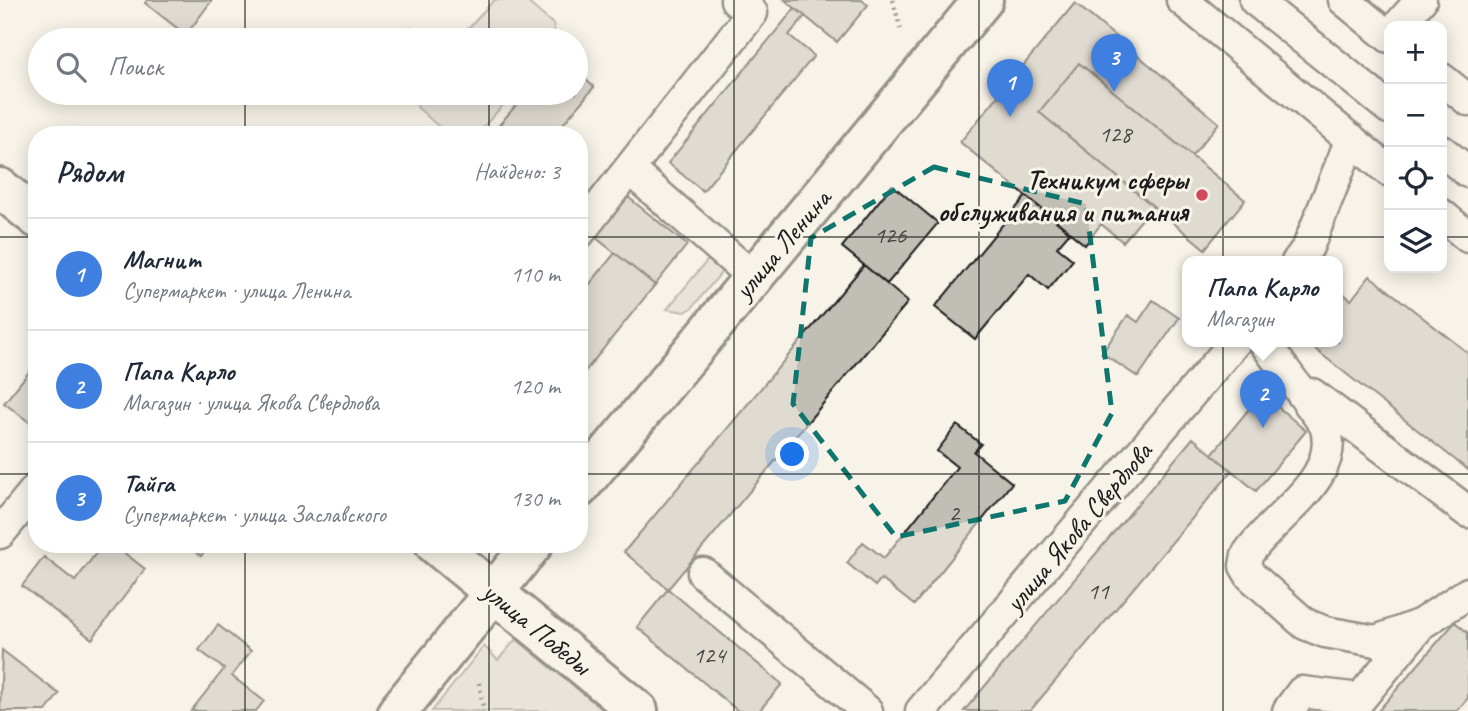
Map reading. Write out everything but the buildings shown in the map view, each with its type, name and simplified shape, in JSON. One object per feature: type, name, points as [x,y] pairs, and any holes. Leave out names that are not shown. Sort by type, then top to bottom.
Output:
[{"type":"main road","name":"улица Ленина","points":[[588,477],[983,0]]},
{"type":"main road","points":[[0,188],[28,211]]},
{"type":"main road","name":"улица Победы","points":[[446,553],[638,711]]},
{"type":"main road","points":[[398,711],[526,553]]},
{"type":"street","points":[[588,221],[752,13],[736,0]]},
{"type":"street","points":[[1181,0],[1384,167]]},
{"type":"street","points":[[1255,0],[1384,104]]},
{"type":"street","points":[[1344,0],[1384,32]]},
{"type":"street","points":[[1402,21],[1421,0]]},
{"type":"street","points":[[1447,83],[1468,100]]},
{"type":"street","points":[[1301,256],[1308,247],[1351,139]]},
{"type":"street","points":[[1447,155],[1468,172]]},
{"type":"street","points":[[629,169],[754,278]]},
{"type":"street","points":[[1447,219],[1468,237]]},
{"type":"street","name":"улица Якова Свердлова","points":[[921,711],[1231,347]]},
{"type":"street","points":[[1266,347],[1325,425],[1330,440],[1329,453],[1318,474],[1247,555],[1245,566],[1251,576],[1305,624],[1325,632],[1376,641],[1421,624],[1468,593]]},
{"type":"street","points":[[1295,382],[1468,512]]},
{"type":"street","points":[[0,533],[28,499]]},
{"type":"street","points":[[703,573],[867,711]]},
{"type":"street","points":[[1287,711],[1302,692],[1360,699],[1421,624]]},
{"type":"path","points":[[893,0],[901,31]]},
{"type":"path","points":[[480,682],[484,711]]},
{"type":"highlighted area","points":[[934,167],[1086,204],[1112,413],[1065,501],[896,537],[793,404],[811,238]]},
{"type":"shaded area","points":[[494,0],[525,0],[553,24],[554,28],[469,28]]},
{"type":"shaded area","points":[[417,105],[503,105],[484,126],[438,126]]},
{"type":"shaded area","points":[[711,256],[725,268],[692,308],[685,312],[667,309]]},
{"type":"shaded area","points":[[516,639],[604,711],[432,711],[484,646],[498,660]]},
{"type":"place","name":"Тайга","points":[[1114,92]]},
{"type":"place","name":"Магнит","points":[[1010,117]]},
{"type":"place","name":"Техникум сферы обслуживания и питания","points":[[1202,195]]},
{"type":"place","name":"Папа Карло","points":[[1263,428]]}]
